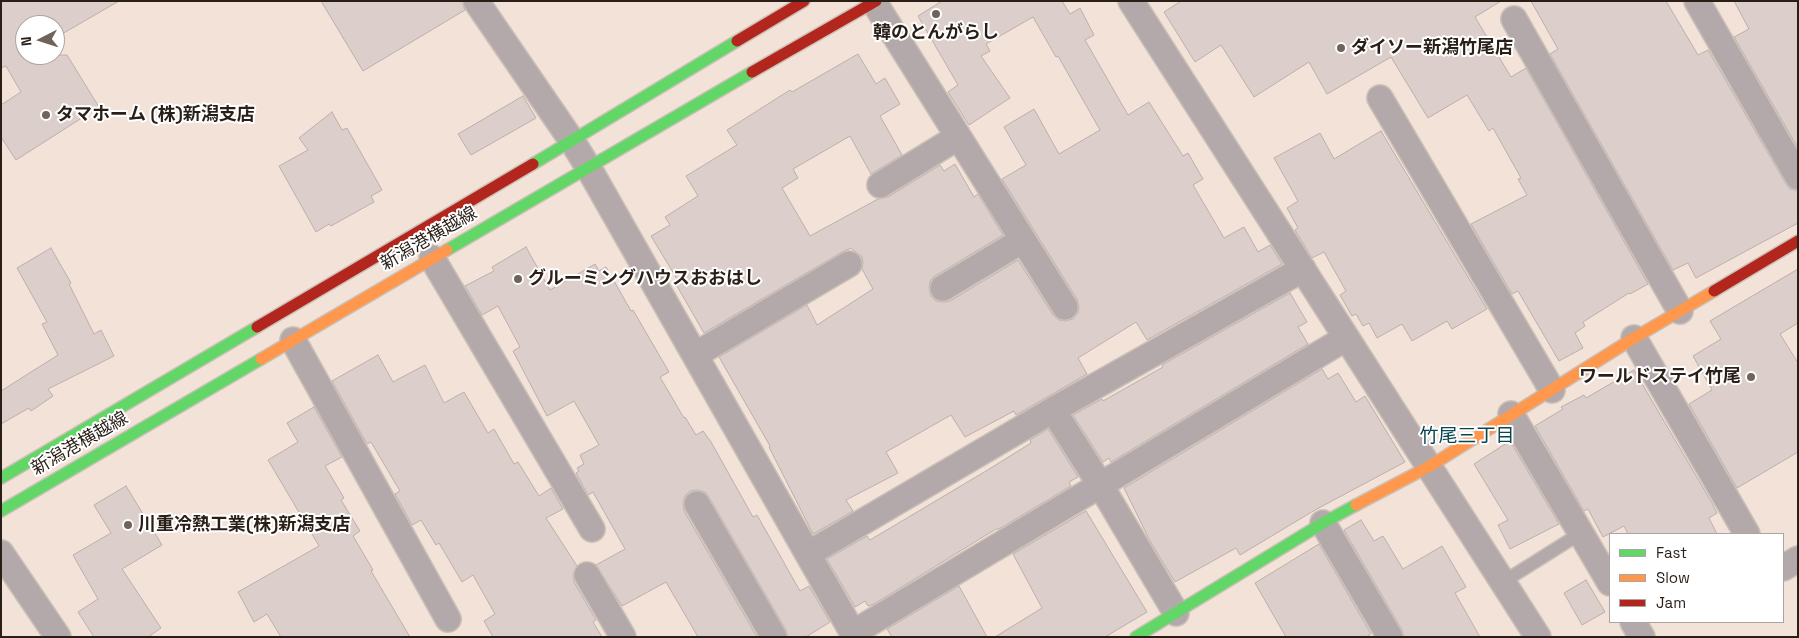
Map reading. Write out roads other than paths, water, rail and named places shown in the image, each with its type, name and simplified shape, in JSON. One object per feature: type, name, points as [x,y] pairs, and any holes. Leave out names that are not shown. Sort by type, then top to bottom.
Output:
[{"type":"main road","name":"新潟港横越線","points":[[1,478],[804,1]]},
{"type":"main road","name":"新潟港横越線","points":[[1,511],[588,167],[875,2]]},
{"type":"main road","points":[[1136,637],[1323,523],[1430,466],[1634,338],[1798,241]]},
{"type":"street","points":[[476,1],[572,140],[854,635],[1346,338]]},
{"type":"street","points":[[1131,1],[1538,637]]},
{"type":"street","points":[[1697,1],[1798,177]]},
{"type":"street","points":[[875,2],[1064,307]]},
{"type":"street","points":[[1514,19],[1680,311]]},
{"type":"street","points":[[1380,98],[1552,390]]},
{"type":"street","points":[[880,185],[958,136]]},
{"type":"street","points":[[944,288],[1023,240]]},
{"type":"street","points":[[432,258],[592,529]]},
{"type":"street","points":[[695,355],[849,264]]},
{"type":"street","points":[[808,554],[1053,410],[1302,269]]},
{"type":"street","points":[[1634,338],[1746,533]]},
{"type":"street","points":[[292,340],[448,619]]},
{"type":"street","points":[[1053,410],[1101,486],[1176,613]]},
{"type":"street","points":[[1511,414],[1609,581]]},
{"type":"street","points":[[697,504],[774,637]]},
{"type":"street","points":[[1323,523],[1390,637]]},
{"type":"street","points":[[1,553],[58,637]]},
{"type":"street","points":[[1784,567],[1798,559]]},
{"type":"street","points":[[587,575],[623,637]]},
{"type":"street","points":[[1634,623],[1642,637]]},
{"type":"lane","points":[[1503,582],[1581,533]]},
{"type":"place","name":"韓のとんがらし","points":[[936,14]]},
{"type":"place","name":"ダイソー新潟竹尾店","points":[[1341,48]]},
{"type":"place","name":"タマホーム (株)新潟支店","points":[[46,115]]},
{"type":"place","name":"グルーミングハウスおおはし","points":[[518,279]]},
{"type":"place","name":"ワールドステイ竹尾","points":[[1751,377]]},
{"type":"place","name":"川重冷熱工業(株)新潟支店","points":[[128,525]]},
{"type":"district","name":"竹尾三丁目","points":[[1467,437]]}]
